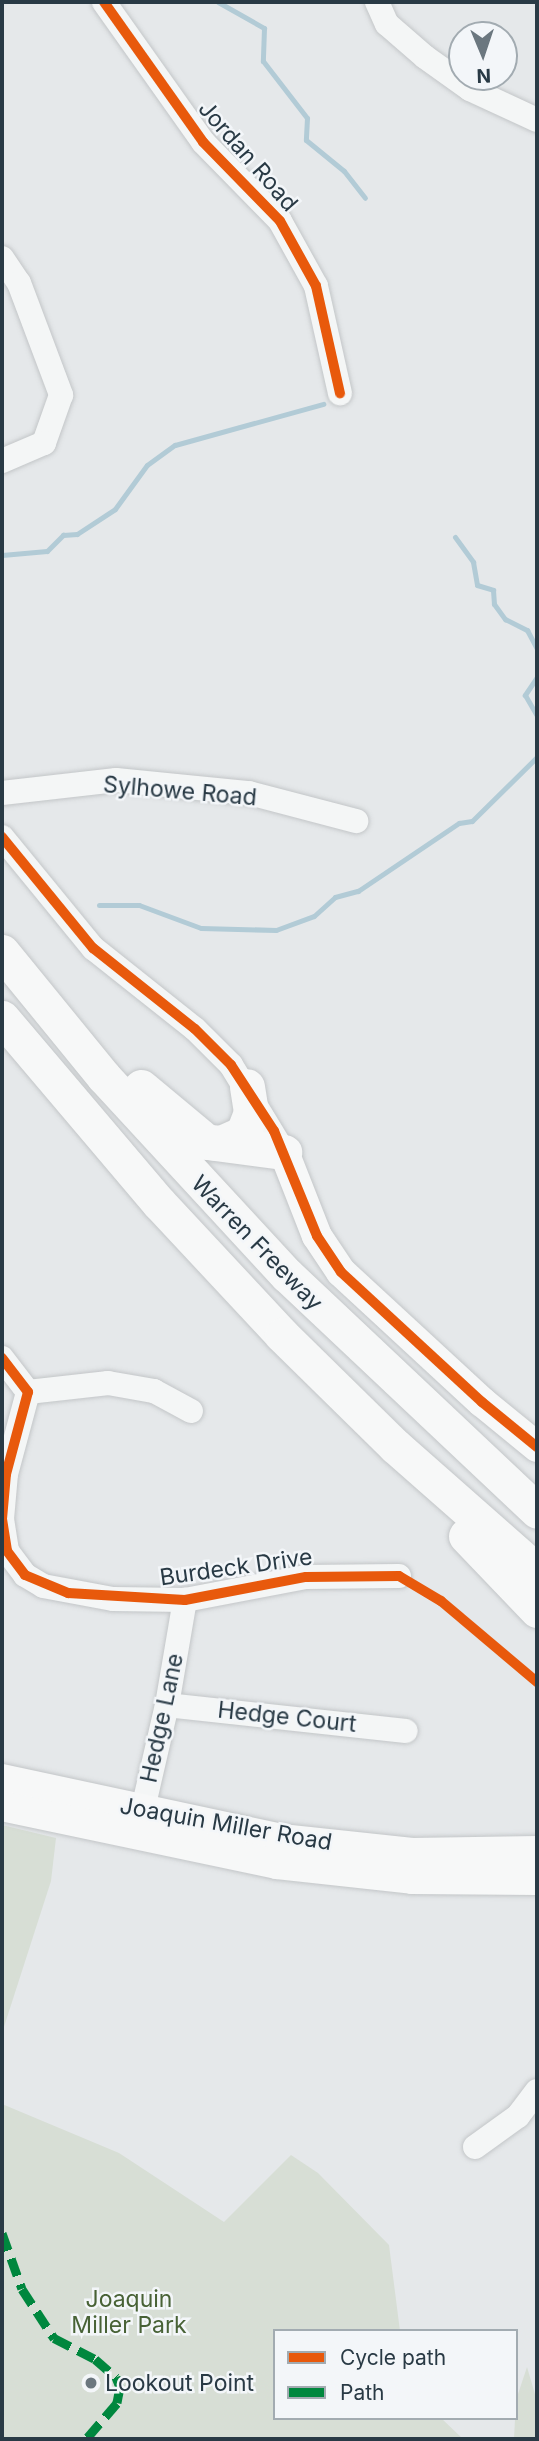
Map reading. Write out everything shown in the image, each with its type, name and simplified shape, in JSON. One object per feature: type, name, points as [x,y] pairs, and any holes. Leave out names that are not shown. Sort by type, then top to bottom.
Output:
[{"type":"highway","points":[[2,935],[140,1086],[206,1142],[284,1152]]},
{"type":"highway","name":"Warren Freeway","points":[[2,952],[104,1077],[277,1265],[537,1511]]},
{"type":"highway","name":"Warren Freeway","points":[[2,1018],[159,1203],[282,1335],[395,1446],[537,1571]]},
{"type":"highway","points":[[206,1142],[221,1143],[243,1133],[251,1112],[247,1086]]},
{"type":"highway","points":[[395,1446],[414,1483],[537,1609]]},
{"type":"main road","points":[[284,1152],[317,1236],[341,1272],[482,1402],[537,1447]]},
{"type":"main road","name":"Joaquin Miller Road","points":[[2,1779],[139,1822],[327,1870],[412,1879],[537,1880]]},
{"type":"main road","name":"Joaquin Miller Road","points":[[2,1806],[386,1850],[537,1851]]},
{"type":"street","name":"Jordan Road","points":[[104,2],[203,142],[280,220],[316,286],[340,393]]},
{"type":"street","points":[[377,2],[387,24],[425,57],[470,89],[537,120]]},
{"type":"street","points":[[2,258],[19,283],[61,395],[44,443],[2,461]]},
{"type":"street","name":"Sylhowe Road","points":[[2,793],[116,780],[249,793],[356,821]]},
{"type":"street","points":[[2,837],[93,948],[195,1029],[247,1086],[284,1152]]},
{"type":"street","points":[[2,1358],[28,1392],[108,1383],[154,1391],[191,1411]]},
{"type":"street","name":"Burdeck Drive","points":[[28,1392],[6,1474],[2,1519],[7,1551],[25,1575],[68,1593],[184,1600],[306,1577],[399,1576]]},
{"type":"street","name":"Hedge Lane","points":[[139,1822],[167,1705],[184,1600]]},
{"type":"street","name":"Hedge Court","points":[[167,1705],[405,1731]]},
{"type":"street","points":[[475,2147],[518,2116],[537,2091]]},
{"type":"green space","points":[[2,1825],[56,1838],[51,1881],[2,2033]]},
{"type":"green space","name":"Joaquin Miller Park","points":[[2,2104],[119,2153],[224,2222],[291,2155],[318,2173],[389,2245],[400,2329],[273,2329],[273,2420],[443,2420],[463,2439],[2,2439]]},
{"type":"green space","points":[[527,2367],[537,2401],[537,2439],[514,2439],[515,2420],[518,2420],[518,2394]]},
{"type":"waterway","points":[[218,2],[264,28],[263,61],[307,118],[306,140],[344,171],[365,198]]},
{"type":"waterway","points":[[2,555],[47,551],[63,535],[77,534],[115,509],[147,465],[175,445],[323,404]]},
{"type":"waterway","points":[[455,537],[473,562],[477,585],[493,590],[494,604],[505,619],[527,630],[537,649]]},
{"type":"waterway","points":[[537,677],[525,695],[537,716]]},
{"type":"waterway","points":[[99,905],[139,905],[201,928],[276,930],[314,916],[335,897],[358,891],[459,823],[472,821],[537,757]]},
{"type":"marked path","points":[[2,2233],[22,2289],[54,2338],[95,2359],[116,2377],[120,2387],[117,2403],[86,2439]]},
{"type":"cycle path","points":[[104,2],[203,142],[280,221],[316,286],[340,393]]},
{"type":"cycle path","points":[[2,837],[93,948],[195,1029],[231,1065],[274,1131],[317,1236],[341,1272],[482,1402],[537,1447]]},
{"type":"cycle path","points":[[2,1358],[28,1392],[6,1474],[2,1519],[7,1551],[25,1575],[68,1593],[185,1600],[306,1577],[399,1576],[441,1601],[537,1682]]},
{"type":"place","name":"Lookout Point","points":[[91,2383]]}]
